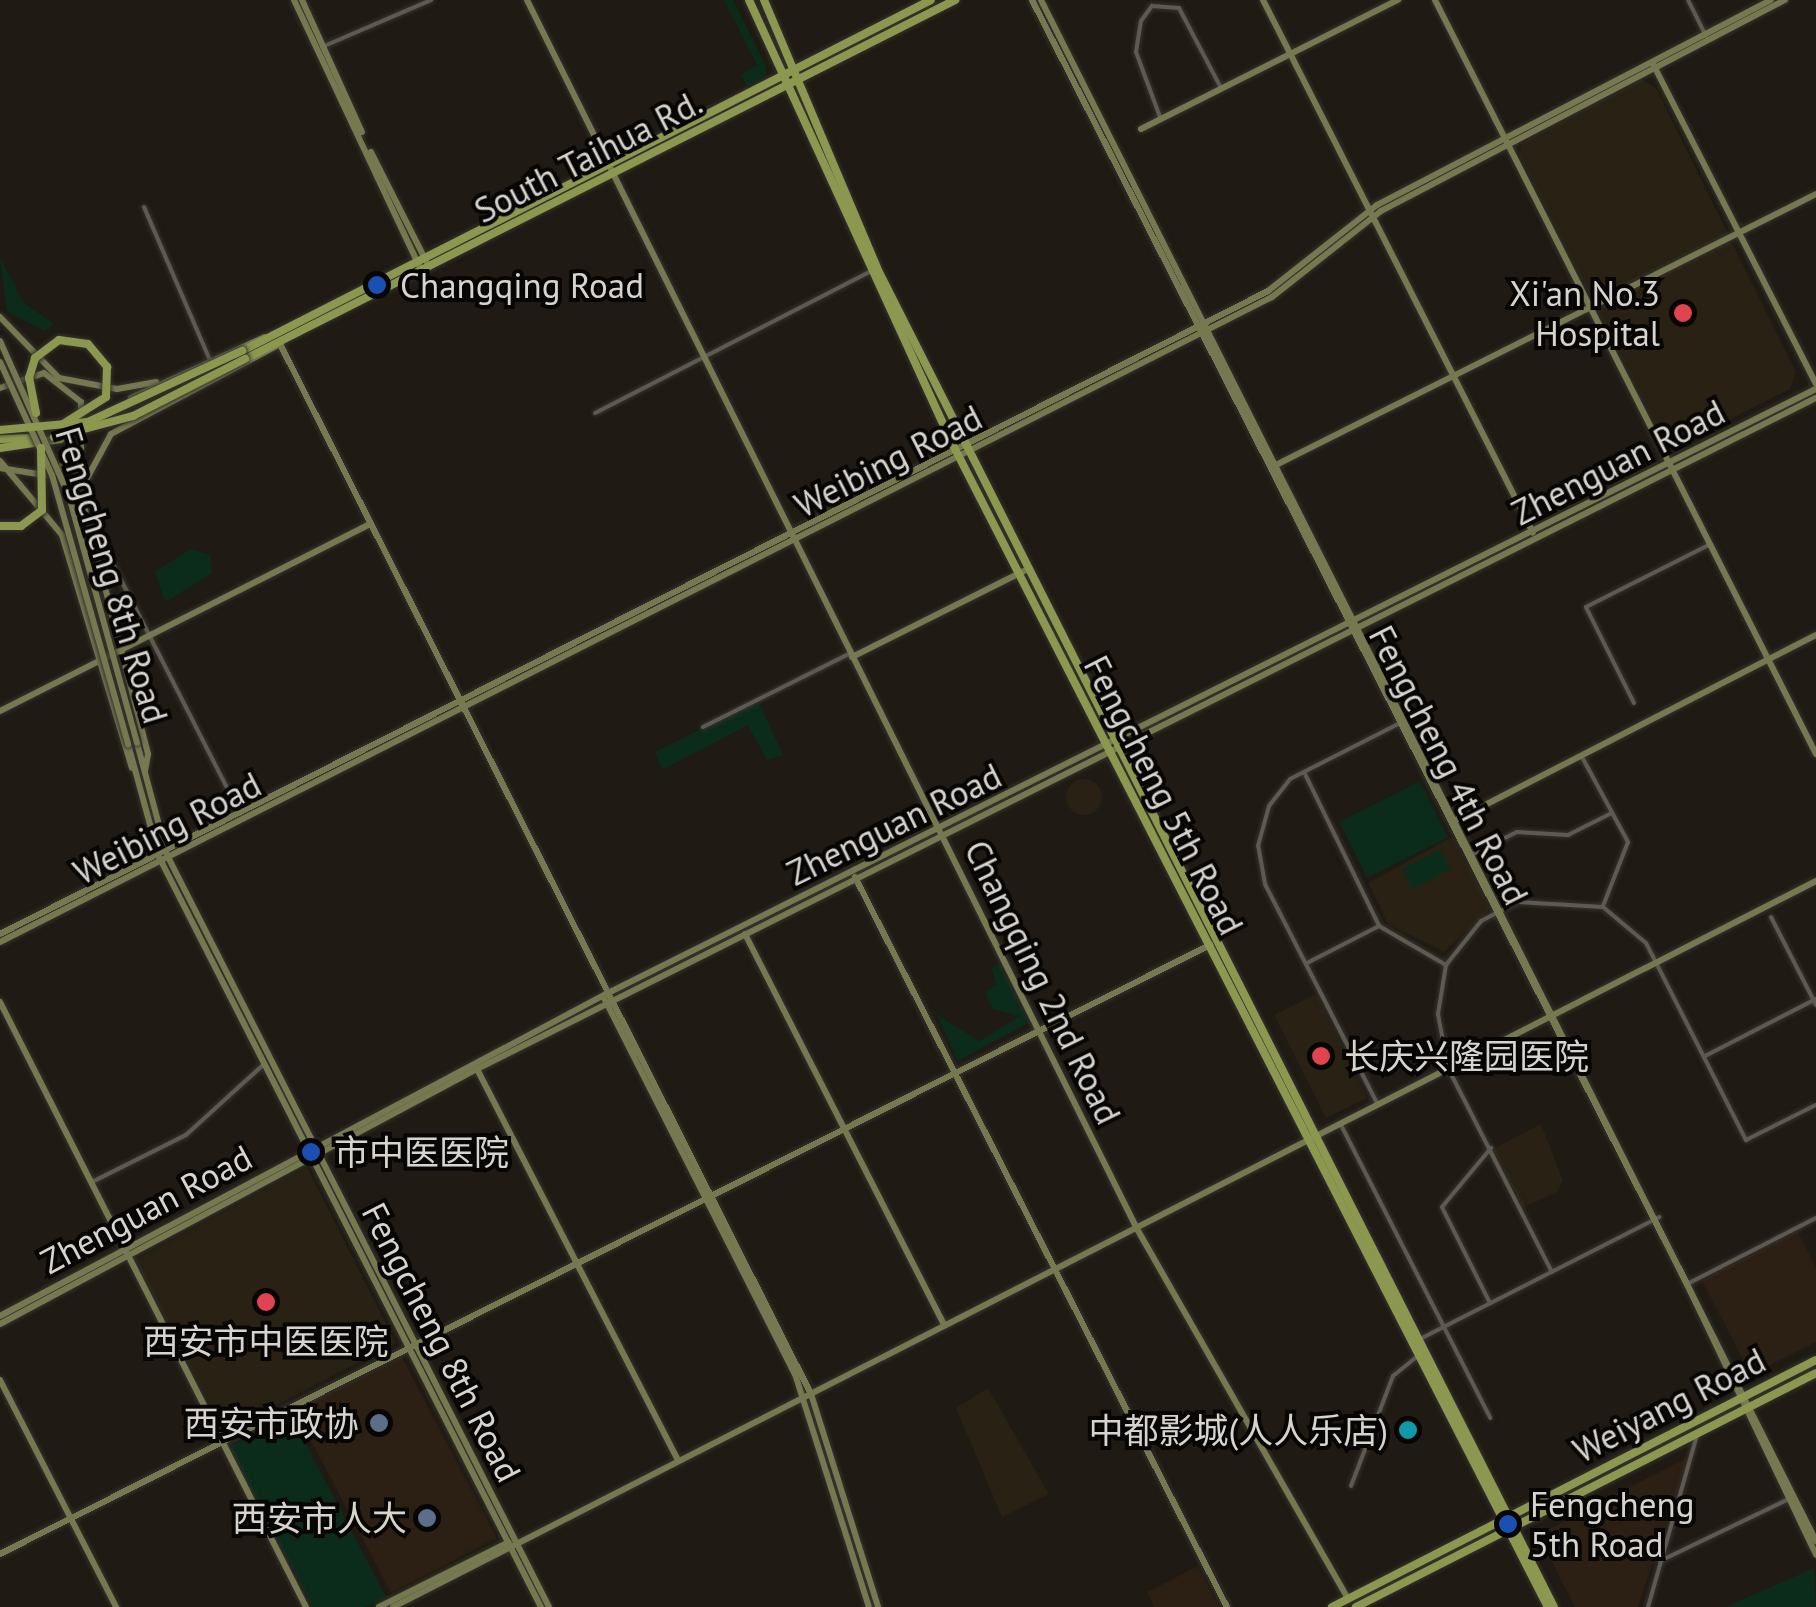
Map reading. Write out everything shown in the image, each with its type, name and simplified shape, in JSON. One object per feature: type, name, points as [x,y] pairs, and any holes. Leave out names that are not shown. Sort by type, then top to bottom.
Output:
[{"type":"main road","name":"Fengcheng 5th Road","points":[[749,0],[955,449],[1024,570]]},
{"type":"main road","name":"Fengcheng 5th Road","points":[[764,0],[798,74],[874,269],[965,444],[1114,751],[1418,1340],[1508,1524]]},
{"type":"main road","name":"South Taihua Rd.","points":[[423,265],[613,175],[790,84],[798,74],[932,0]]},
{"type":"main road","name":"South Taihua Rd.","points":[[244,355],[785,74],[798,74],[955,0]]},
{"type":"main road","points":[[36,414],[29,378],[35,358],[60,340],[88,344],[106,366],[106,397],[55,428]]},
{"type":"main road","points":[[0,430],[55,428],[122,411],[244,355]]},
{"type":"main road","points":[[0,448],[133,416],[244,355]]},
{"type":"main road","points":[[0,438],[70,434]]},
{"type":"main road","points":[[0,526],[21,526],[42,510],[41,448]]},
{"type":"main road","name":"Fengcheng 5th Road","points":[[1311,1136],[1419,1356],[1551,1607]]},
{"type":"main road","name":"Weiyang Road","points":[[1332,1607],[1698,1433],[1816,1360]]},
{"type":"main road","name":"Weiyang Road","points":[[1356,1607],[1508,1524],[1748,1402],[1816,1373]]},
{"type":"street","points":[[294,0],[423,265]]},
{"type":"street","points":[[302,0],[320,48]]},
{"type":"street","points":[[320,48],[431,0]]},
{"type":"street","name":"Changqing 2nd Road","points":[[527,0],[606,166],[705,357],[1136,1227],[1348,1599]]},
{"type":"street","points":[[1032,0],[1202,327]]},
{"type":"street","points":[[1042,0],[1202,327]]},
{"type":"street","points":[[1263,0],[1375,211],[1534,533]]},
{"type":"street","points":[[1141,129],[1292,58],[1398,0]]},
{"type":"street","points":[[1435,0],[1816,754]]},
{"type":"street","points":[[1688,0],[1706,37]]},
{"type":"street","name":"Weibing Road","points":[[1706,37],[1771,0]]},
{"type":"street","name":"Weibing Road","points":[[0,934],[792,536],[955,449],[1300,280],[1375,211],[1653,64],[1785,0]]},
{"type":"street","points":[[1161,119],[1136,52],[1141,21],[1152,6],[1179,8],[1222,88]]},
{"type":"street","points":[[1653,64],[1816,386]]},
{"type":"street","points":[[1274,466],[1456,380],[1816,194]]},
{"type":"street","points":[[144,207],[209,358]]},
{"type":"street","points":[[595,414],[874,269]]},
{"type":"street","points":[[0,317],[59,378],[86,417]]},
{"type":"street","name":"Fengcheng 4th Road","points":[[1202,327],[1748,1402]]},
{"type":"street","points":[[10,470],[43,475],[72,460],[86,417],[209,358],[278,339]]},
{"type":"street","points":[[241,815],[78,496],[110,434],[278,339]]},
{"type":"street","points":[[278,339],[808,1395],[878,1607]]},
{"type":"street","name":"Fengcheng 8th Road","points":[[0,340],[69,496],[162,854],[541,1607]]},
{"type":"street","name":"Fengcheng 8th Road","points":[[0,362],[41,448],[132,743]]},
{"type":"street","points":[[0,388],[28,373],[118,389],[176,376]]},
{"type":"street","name":"Zhenguan Road","points":[[0,1316],[605,994],[1114,751],[1671,468],[1816,386]]},
{"type":"street","name":"Zhenguan Road","points":[[1355,628],[1534,533],[1816,398]]},
{"type":"street","name":"Fengcheng 8th Road","points":[[72,460],[78,496],[148,754],[140,773]]},
{"type":"street","name":"Fengcheng 8th Road","points":[[0,465],[10,470],[46,508],[66,551],[98,662],[140,773]]},
{"type":"street","points":[[0,711],[371,524]]},
{"type":"street","points":[[66,551],[85,544],[92,550]]},
{"type":"street","points":[[1634,704],[1586,607],[1709,545]]},
{"type":"street","points":[[703,726],[1024,570]]},
{"type":"street","name":"Fengcheng 4th Road","points":[[1355,628],[1499,910]]},
{"type":"street","points":[[1453,822],[1816,635]]},
{"type":"street","points":[[1377,1103],[1264,884],[1258,846],[1276,793],[1304,772],[1401,723]]},
{"type":"street","points":[[1582,757],[1628,842],[1603,906]]},
{"type":"street","points":[[1304,772],[1378,926],[1446,965]]},
{"type":"street","points":[[1473,854],[1516,832],[1568,835],[1612,813]]},
{"type":"street","name":"Weibing Road","points":[[0,942],[162,854]]},
{"type":"street","points":[[854,876],[1227,1607]]},
{"type":"street","points":[[379,1607],[808,1395],[1816,881]]},
{"type":"street","points":[[1552,1272],[1448,1068],[1438,1014],[1446,965],[1464,936],[1499,910],[1539,898],[1603,906],[1634,929],[1656,962],[1746,1140],[1816,1106]]},
{"type":"street","points":[[1704,1057],[1815,1002],[1771,917]]},
{"type":"street","points":[[1306,964],[1378,926]]},
{"type":"street","points":[[743,931],[944,1325]]},
{"type":"street","name":"Zhenguan Road","points":[[476,1066],[610,1003],[743,931]]},
{"type":"street","points":[[0,1554],[1213,943]]},
{"type":"street","points":[[0,1002],[306,1607]]},
{"type":"street","points":[[91,1182],[186,1136],[268,1062]]},
{"type":"street","points":[[476,1066],[678,1460]]},
{"type":"street","points":[[1340,1123],[1490,1418]]},
{"type":"street","points":[[1490,1303],[1442,1206],[1491,1148]]},
{"type":"street","points":[[1418,1340],[1656,1218]]},
{"type":"street","points":[[1689,1283],[1816,1218]]},
{"type":"street","name":"Zhenguan Road","points":[[0,1324],[124,1253]]},
{"type":"street","points":[[1351,1486],[1393,1376],[1419,1356]]},
{"type":"street","points":[[0,1380],[116,1607]]},
{"type":"street","points":[[808,1395],[869,1607]]},
{"type":"street","points":[[1748,1402],[1816,1555]]},
{"type":"street","points":[[1648,1607],[1698,1433]]},
{"type":"street","points":[[1792,1498],[1816,1540]]},
{"type":"street","points":[[1659,1562],[1792,1498]]},
{"type":"street","points":[[393,1607],[511,1543]]},
{"type":"street","name":"Fengcheng 8th Road","points":[[511,1543],[549,1607]]},
{"type":"shaded area","name":"Xi'an No.3 Hospital","points":[[1642,80],[1656,88],[1796,372],[1790,389],[1678,446],[1666,444],[1519,154],[1522,143]]},
{"type":"shaded area","points":[[1084,779],[1097,784],[1102,797],[1097,810],[1084,815],[1071,810],[1066,797],[1071,784]]},
{"type":"shaded area","points":[[1452,837],[1490,909],[1444,952],[1388,924],[1368,883]]},
{"type":"shaded area","name":"长庆兴隆园医院","points":[[1316,994],[1367,1098],[1326,1118],[1274,1015]]},
{"type":"shaded area","points":[[1541,1124],[1563,1180],[1558,1191],[1523,1208],[1493,1149]]},
{"type":"shaded area","name":"西安市中医医院","points":[[307,1167],[396,1343],[225,1432],[135,1260]]},
{"type":"shaded area","points":[[1797,1231],[1816,1267],[1816,1342],[1760,1370],[1747,1367],[1702,1281]]},
{"type":"shaded area","points":[[402,1357],[497,1538],[391,1593],[295,1410]]},
{"type":"shaded area","points":[[988,1388],[1049,1494],[1002,1517],[956,1408]]},
{"type":"shaded area","points":[[1688,1457],[1638,1607],[1575,1607],[1538,1535]]},
{"type":"shaded area","points":[[1198,1566],[1219,1607],[1154,1607],[1147,1592]]},
{"type":"green space","points":[[724,0],[733,0],[766,66],[766,76],[747,86],[741,75],[757,65]]},
{"type":"green space","points":[[0,257],[24,303],[54,324],[45,331],[7,312]]},
{"type":"green space","points":[[191,549],[210,555],[212,573],[165,602],[155,571]]},
{"type":"green space","points":[[758,700],[783,755],[767,760],[748,725],[662,770],[655,752]]},
{"type":"green space","points":[[1420,781],[1448,837],[1367,878],[1339,822]]},
{"type":"green space","points":[[1440,850],[1450,869],[1412,889],[1402,869]]},
{"type":"green space","points":[[1000,964],[1028,1023],[958,1061],[936,1014],[979,1041],[1020,1016],[992,1009],[985,993],[996,985],[992,968]]},
{"type":"green space","points":[[291,1415],[386,1597],[365,1607],[313,1607],[230,1447]]},
{"type":"green space","points":[[1814,1568],[1816,1607],[1725,1607]]},
{"type":"place","name":"Changqing Road","points":[[377,285]]},
{"type":"place","name":"Xi'an No.3 Hospital","points":[[1683,313]]},
{"type":"place","name":"长庆兴隆园医院","points":[[1321,1056]]},
{"type":"place","name":"市中医医院","points":[[311,1152]]},
{"type":"place","name":"西安市中医医院","points":[[266,1302]]},
{"type":"place","name":"西安市政协","points":[[379,1423]]},
{"type":"place","name":"中都影城(人人乐店)","points":[[1408,1430]]},
{"type":"place","name":"西安市人大","points":[[427,1518]]},
{"type":"place","name":"Fengcheng 5th Road","points":[[1508,1524]]}]
